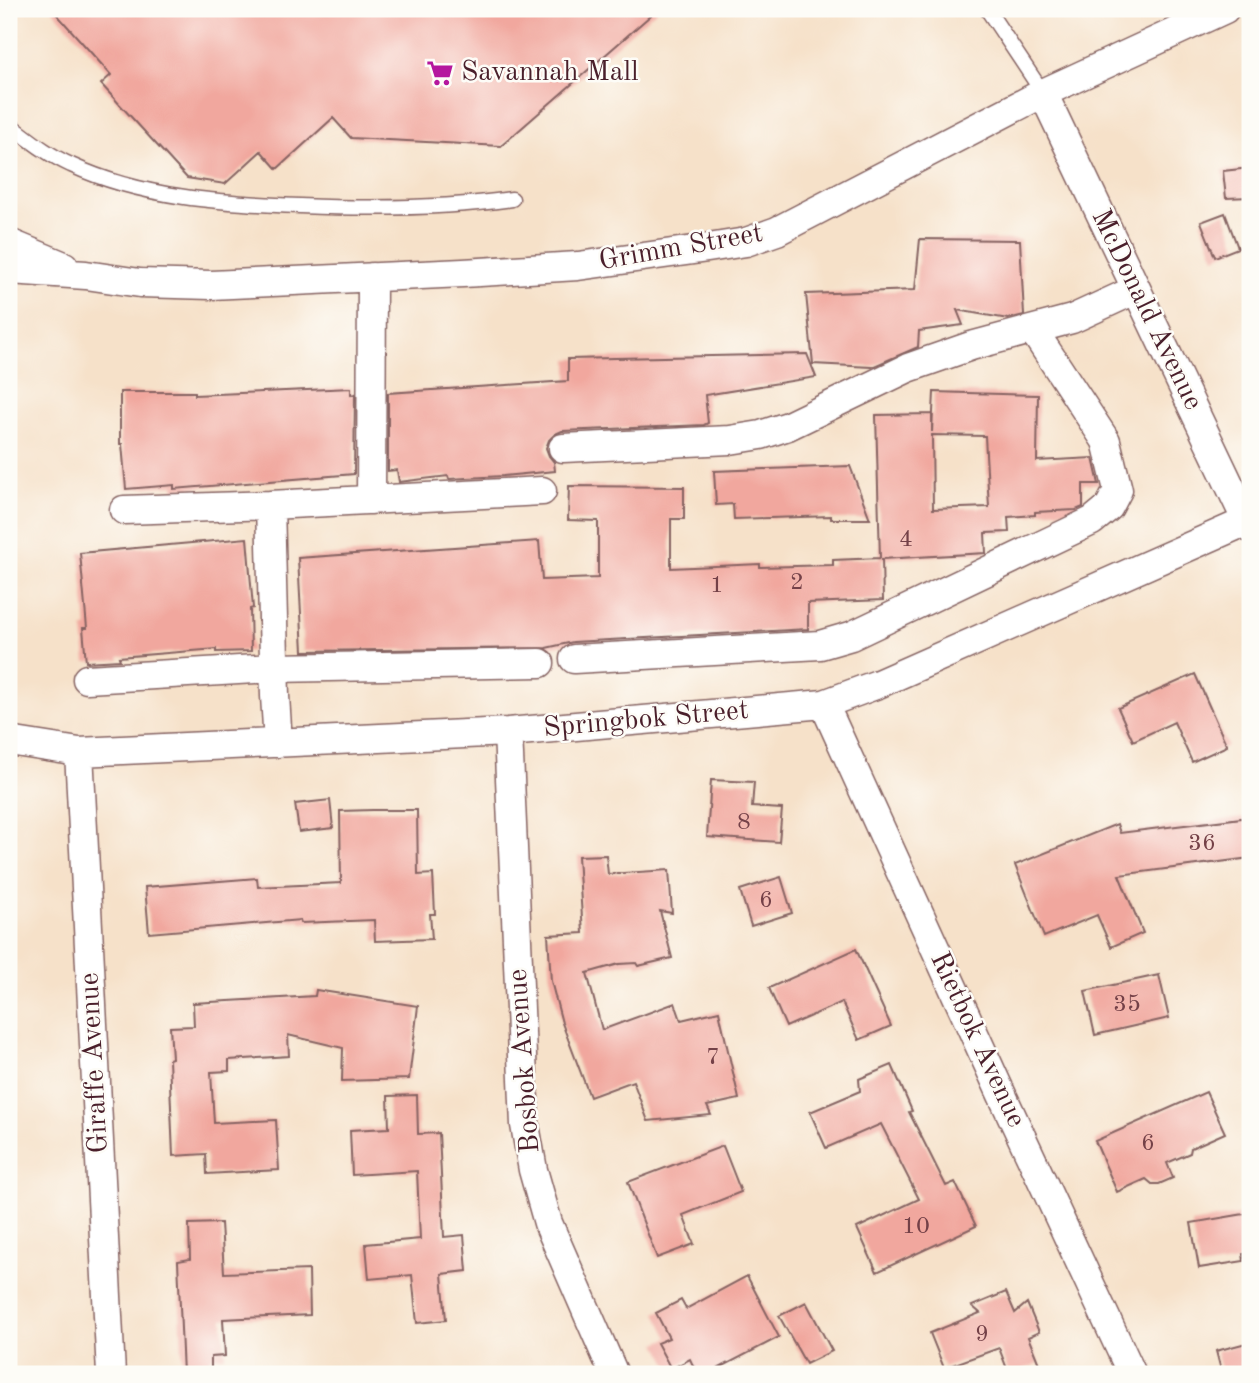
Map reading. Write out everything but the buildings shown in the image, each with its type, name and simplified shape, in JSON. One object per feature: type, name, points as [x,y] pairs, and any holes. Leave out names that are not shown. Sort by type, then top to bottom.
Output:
[{"type":"street","name":"Grimm Street","points":[[9,270],[86,275],[140,283],[211,285],[578,266],[746,242],[789,225],[1043,93],[1225,9]]},
{"type":"street","name":"McDonald Avenue","points":[[1043,93],[1249,524]]},
{"type":"street","name":"Grimm Street","points":[[9,243],[86,275]]},
{"type":"street","points":[[371,500],[372,278]]},
{"type":"street","points":[[563,448],[730,440],[761,435],[788,426],[908,368],[971,346],[1072,319],[1135,290]]},
{"type":"street","points":[[574,659],[820,645],[851,636],[1092,521],[1109,507],[1118,490],[1106,441],[1033,330]]},
{"type":"street","points":[[124,510],[542,491]]},
{"type":"street","points":[[270,505],[278,743]]},
{"type":"street","name":"Springbok Street","points":[[9,741],[79,752],[278,743],[508,732],[824,704],[878,684],[1249,524]]},
{"type":"street","points":[[87,679],[274,668],[540,663]]},
{"type":"street","name":"Rietbok Avenue","points":[[824,704],[1132,1374]]},
{"type":"street","name":"Bosbok Avenue","points":[[508,732],[525,1125],[533,1170],[548,1223],[614,1374]]},
{"type":"street","name":"Giraffe Avenue","points":[[79,752],[111,1374]]},
{"type":"lane","points":[[987,9],[1043,93]]},
{"type":"lane","points":[[9,124],[50,155],[76,167],[143,189],[185,197],[230,203],[395,209],[473,205],[512,199]]},
{"type":"place","name":"Savannah Mall","points":[[440,73]]}]
